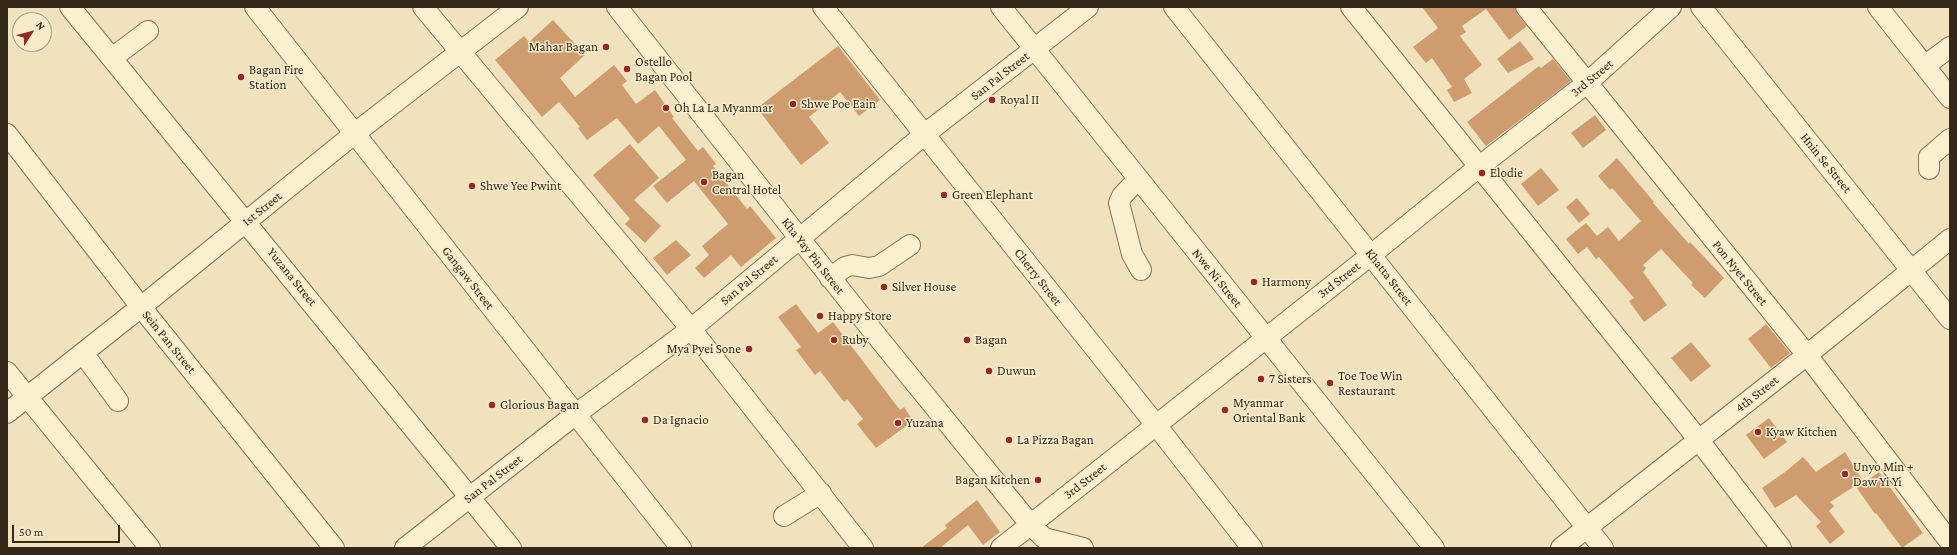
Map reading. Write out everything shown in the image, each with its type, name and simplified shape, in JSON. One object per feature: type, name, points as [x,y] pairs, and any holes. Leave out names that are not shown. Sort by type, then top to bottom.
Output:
[{"type":"street","name":"Yuzana Street","points":[[70,7],[247,222],[511,548]]},
{"type":"street","name":"Gangaw Street","points":[[255,7],[681,548]]},
{"type":"street","points":[[424,7],[691,329],[863,548]]},
{"type":"street","name":"1st Street","points":[[7,413],[247,222],[354,134],[518,7]]},
{"type":"street","name":"Kha Yay Pin Street","points":[[617,7],[830,278],[1045,543],[1083,548]]},
{"type":"street","name":"Cherry Street","points":[[823,7],[1156,425],[1252,548]]},
{"type":"street","name":"Nwe Ni Street","points":[[1001,7],[1434,548]]},
{"type":"street","name":"San Pal Street","points":[[405,548],[576,414],[691,329],[925,134],[1088,7]]},
{"type":"street","name":"Khatta Street","points":[[1174,7],[1603,548]]},
{"type":"street","points":[[1351,7],[1698,439],[1781,548]]},
{"type":"street","name":"Pon Nyet Street","points":[[1526,7],[1808,355],[1950,542]]},
{"type":"street","name":"3rd Street","points":[[1001,548],[1371,255],[1480,166],[1587,83],[1672,7]]},
{"type":"street","name":"Hnin Se Street","points":[[1701,7],[1950,319]]},
{"type":"street","points":[[1878,7],[1926,65],[1950,98]]},
{"type":"street","points":[[112,58],[148,31]]},
{"type":"street","points":[[1926,65],[1950,47]]},
{"type":"street","name":"Sein Pan Street","points":[[7,134],[141,307],[334,548]]},
{"type":"street","points":[[1929,169],[1929,157],[1950,139]]},
{"type":"street","points":[[1138,179],[1122,196],[1119,203],[1132,254],[1142,270]]},
{"type":"street","name":"4th Street","points":[[1561,548],[1698,439],[1808,355],[1950,239]]},
{"type":"street","points":[[830,278],[845,267],[852,265],[869,268],[879,266],[910,245]]},
{"type":"street","points":[[83,353],[118,401]]},
{"type":"street","points":[[7,372],[150,548]]},
{"type":"street","points":[[784,516],[821,494]]},
{"type":"building","points":[[1422,7],[1515,7],[1517,14],[1527,26],[1509,40],[1486,9],[1462,26],[1466,32],[1460,36],[1482,65],[1464,79],[1472,93],[1454,102],[1447,90],[1452,87],[1432,58],[1426,63],[1413,47],[1438,28]]},
{"type":"building","points":[[553,20],[585,55],[560,78],[575,97],[614,65],[627,81],[622,85],[636,104],[655,90],[674,117],[672,118],[698,151],[703,147],[716,164],[713,166],[747,209],[750,206],[776,238],[741,267],[731,255],[704,278],[695,268],[709,255],[702,246],[728,224],[694,181],[667,203],[653,186],[686,160],[659,126],[638,144],[617,118],[587,140],[578,128],[580,127],[559,102],[542,117],[495,60],[524,36],[529,42]]},
{"type":"building","points":[[1520,41],[1534,59],[1508,73],[1497,59]]},
{"type":"building","name":"Shwe Poe Eain","points":[[838,46],[880,100],[859,116],[840,92],[809,117],[829,143],[801,165],[757,108]]},
{"type":"building","points":[[1553,59],[1571,81],[1486,146],[1467,122],[1539,66],[1541,68]]},
{"type":"building","points":[[1595,115],[1606,130],[1583,148],[1571,133]]},
{"type":"building","points":[[630,144],[659,178],[634,200],[661,226],[645,243],[625,224],[630,219],[593,175]]},
{"type":"building","points":[[1617,158],[1654,202],[1653,203],[1689,244],[1690,242],[1724,278],[1705,298],[1691,285],[1693,283],[1661,249],[1643,265],[1646,268],[1643,272],[1667,305],[1644,322],[1629,301],[1634,298],[1599,257],[1596,259],[1587,247],[1578,254],[1566,239],[1586,223],[1597,236],[1608,227],[1619,241],[1641,221],[1612,188],[1610,190],[1598,176]]},
{"type":"building","points":[[1541,168],[1559,190],[1538,206],[1521,184]]},
{"type":"building","points":[[1577,198],[1590,214],[1579,223],[1566,207]]},
{"type":"building","points":[[676,240],[691,255],[667,275],[653,258]]},
{"type":"building","points":[[796,304],[818,333],[833,322],[900,410],[904,407],[913,421],[876,448],[857,424],[863,419],[847,399],[844,402],[820,371],[815,375],[796,350],[801,347],[778,317]]},
{"type":"building","points":[[1766,324],[1790,353],[1771,368],[1748,339]]},
{"type":"building","points":[[1691,342],[1711,366],[1691,382],[1671,358]]},
{"type":"building","points":[[1769,418],[1787,442],[1764,459],[1746,435]]},
{"type":"building","points":[[1845,452],[1863,481],[1830,502],[1834,506],[1829,511],[1845,532],[1830,544],[1816,526],[1821,522],[1796,495],[1775,508],[1762,488],[1803,457],[1816,472]]},
{"type":"building","points":[[1879,472],[1923,533],[1902,548],[1857,488]]},
{"type":"building","points":[[977,500],[1000,532],[983,545],[968,525],[940,548],[921,548],[947,528],[945,525]]},
{"type":"place","name":"Mahar Bagan","points":[[606,47]]},
{"type":"place","name":"Ostello Bagan Pool","points":[[627,69]]},
{"type":"place","name":"Bagan Fire Station","points":[[241,77]]},
{"type":"place","name":"Royal II","points":[[992,100]]},
{"type":"place","name":"Shwe Poe Eain","points":[[793,104]]},
{"type":"place","name":"Oh La La Myanmar","points":[[666,108]]},
{"type":"place","name":"Elodie","points":[[1482,173]]},
{"type":"place","name":"Bagan Central Hotel","points":[[704,182]]},
{"type":"place","name":"Shwe Yee Pwint","points":[[472,186]]},
{"type":"place","name":"Green Elephant","points":[[944,195]]},
{"type":"place","name":"Harmony","points":[[1254,282]]},
{"type":"place","name":"Silver House","points":[[884,287]]},
{"type":"place","name":"Happy Store","points":[[820,316]]},
{"type":"place","name":"Ruby","points":[[834,340]]},
{"type":"place","name":"Bagan","points":[[967,340]]},
{"type":"place","name":"Mya Pyei Sone","points":[[749,349]]},
{"type":"place","name":"Duwun","points":[[989,371]]},
{"type":"place","name":"7 Sisters","points":[[1261,379]]},
{"type":"place","name":"Toe Toe Win Restaurant","points":[[1330,383]]},
{"type":"place","name":"Glorious Bagan","points":[[492,405]]},
{"type":"place","name":"Myanmar Oriental Bank","points":[[1225,410]]},
{"type":"place","name":"Da Ignacio","points":[[645,420]]},
{"type":"place","name":"Yuzana","points":[[898,423]]},
{"type":"place","name":"Kyaw Kitchen","points":[[1758,432]]},
{"type":"place","name":"La Pizza Bagan","points":[[1009,440]]},
{"type":"place","name":"Unyo Min + Daw Yi Yi","points":[[1845,474]]},
{"type":"place","name":"Bagan Kitchen","points":[[1038,480]]}]
